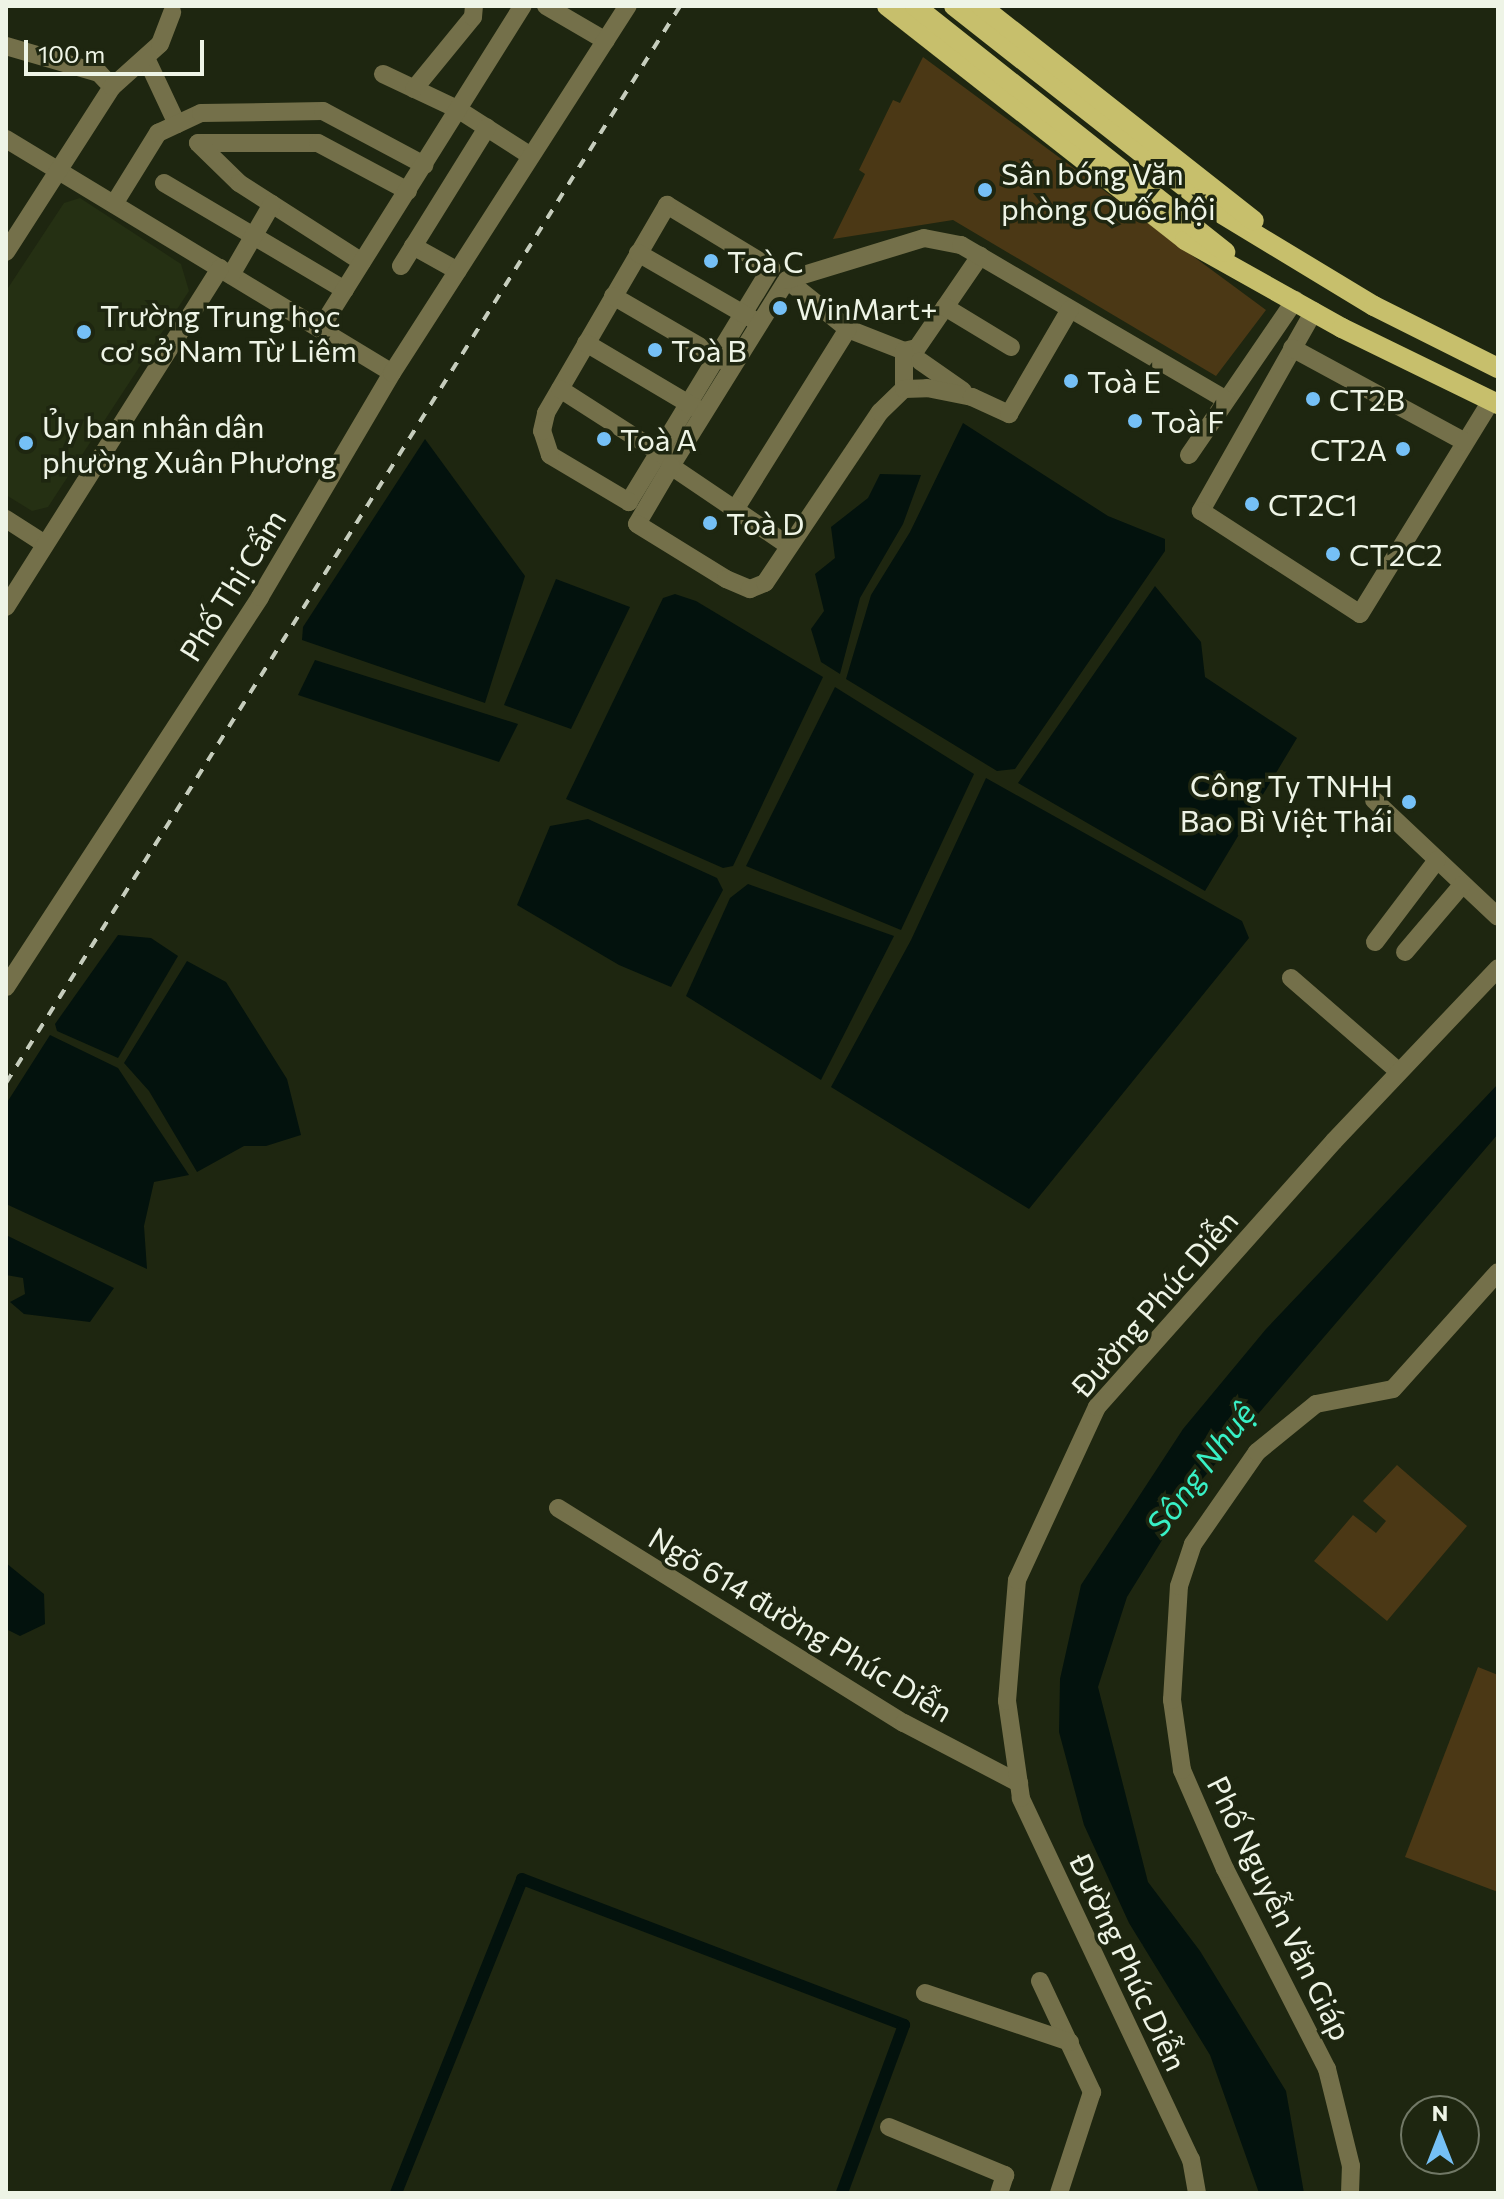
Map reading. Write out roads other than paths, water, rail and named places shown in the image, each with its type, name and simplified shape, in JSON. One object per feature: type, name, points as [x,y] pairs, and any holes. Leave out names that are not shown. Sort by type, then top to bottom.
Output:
[{"type":"main road","points":[[887,6],[1110,186],[1185,240],[1314,311],[1494,402]]},
{"type":"main road","points":[[915,6],[1259,280]]},
{"type":"main road","points":[[954,6],[1212,208],[1302,263],[1498,368]]},
{"type":"main road","points":[[981,6],[1302,263]]},
{"type":"street","points":[[414,89],[473,17],[474,6]]},
{"type":"street","points":[[320,329],[523,6]]},
{"type":"street","points":[[546,6],[606,41]]},
{"type":"street","name":"Phố Thị Cẩm","points":[[8,979],[260,597],[392,373],[628,6]]},
{"type":"street","points":[[6,252],[116,81],[160,44],[172,12]]},
{"type":"street","points":[[6,46],[99,73],[116,81]]},
{"type":"street","points":[[146,58],[177,124]]},
{"type":"street","points":[[383,74],[459,110],[531,156]]},
{"type":"street","points":[[114,204],[158,133],[201,113],[323,111],[424,165]]},
{"type":"street","points":[[401,266],[487,128]]},
{"type":"street","points":[[6,139],[392,373]]},
{"type":"street","points":[[362,262],[239,183],[198,143],[318,143],[408,191]]},
{"type":"street","points":[[164,183],[345,290]]},
{"type":"street","points":[[6,607],[226,272],[254,236],[272,204]]},
{"type":"street","points":[[668,460],[629,502],[550,455],[542,431],[560,389],[667,205],[771,268],[752,318],[696,408],[637,524],[750,589],[765,583],[880,412],[904,389],[913,353],[980,256]]},
{"type":"street","points":[[752,318],[787,280],[924,238],[961,245],[1226,400]]},
{"type":"street","points":[[413,246],[458,271]]},
{"type":"street","points":[[638,253],[752,318]]},
{"type":"street","points":[[787,280],[848,329],[913,353],[972,397],[1009,414],[1070,309]]},
{"type":"street","points":[[613,296],[725,362]]},
{"type":"street","points":[[1189,455],[1295,300]]},
{"type":"street","points":[[945,307],[1011,347]]},
{"type":"street","points":[[1314,311],[1201,511],[1360,614],[1465,442],[1494,402]]},
{"type":"street","points":[[736,508],[848,329]]},
{"type":"street","points":[[586,343],[696,408]]},
{"type":"street","points":[[1292,348],[1465,442]]},
{"type":"street","points":[[913,353],[927,388]]},
{"type":"street","points":[[904,389],[927,388],[972,397]]},
{"type":"street","points":[[560,389],[668,460],[789,546]]},
{"type":"street","points":[[6,519],[45,544]]},
{"type":"street","points":[[1374,800],[1498,917]]},
{"type":"street","points":[[1375,942],[1437,860]]},
{"type":"street","points":[[1405,952],[1462,885]]},
{"type":"street","name":"Đường Phúc Diễn","points":[[1197,2193],[1191,2160],[1027,1812],[1019,1783],[1007,1701],[1017,1580],[1097,1407],[1399,1072],[1498,968]]},
{"type":"street","points":[[1291,978],[1399,1072]]},
{"type":"street","name":"Phố Nguyễn Văn Giáp","points":[[1350,2193],[1351,2166],[1327,2069],[1225,1869],[1182,1770],[1172,1700],[1179,1586],[1193,1544],[1257,1452],[1316,1404],[1393,1389],[1498,1272]]},
{"type":"street","name":"Ngõ 614 đường Phúc Diễn","points":[[558,1508],[904,1723],[1019,1783]]},
{"type":"street","points":[[1040,1981],[1092,2092],[1059,2193]]},
{"type":"street","points":[[925,1993],[1070,2042]]},
{"type":"street","points":[[889,2127],[1005,2175],[999,2193]]},
{"type":"water","points":[[963,423],[1108,516],[1165,539],[1165,551],[1015,769],[997,771],[846,679],[871,595],[910,532]]},
{"type":"water","points":[[425,439],[525,576],[485,703],[302,640],[303,627]]},
{"type":"water","points":[[880,474],[921,475],[903,524],[860,598],[840,674],[821,662],[811,629],[824,611],[815,574],[835,558],[831,527],[868,498]]},
{"type":"water","points":[[556,579],[630,607],[571,729],[504,705]]},
{"type":"water","points":[[1155,586],[1201,642],[1205,677],[1297,738],[1205,891],[1018,783]]},
{"type":"water","points":[[675,594],[696,601],[823,677],[733,866],[723,868],[566,799],[663,598]]},
{"type":"water","points":[[315,660],[518,724],[499,762],[298,695]]},
{"type":"water","points":[[835,687],[974,774],[901,930],[746,866]]},
{"type":"water","points":[[986,778],[1242,921],[1249,938],[1029,1209],[831,1087],[911,940]]},
{"type":"water","points":[[588,819],[717,878],[723,890],[671,987],[619,965],[517,905],[550,826]]},
{"type":"water","points":[[748,884],[894,936],[821,1080],[686,996],[730,898]]},
{"type":"water","points":[[118,935],[151,938],[178,956],[118,1058],[57,1031],[55,1024]]},
{"type":"water","points":[[187,961],[226,982],[287,1079],[301,1135],[266,1146],[244,1146],[197,1172],[149,1091],[124,1063]]},
{"type":"water","points":[[50,1035],[118,1068],[189,1175],[154,1182],[144,1226],[147,1269],[6,1204],[6,1104]]},
{"type":"water","name":"Sông Nhuệ","points":[[1498,1084],[1498,1134],[1193,1490],[1127,1597],[1098,1687],[1148,1882],[1200,1951],[1286,2091],[1304,2193],[1259,2193],[1210,2055],[1129,1923],[1084,1825],[1059,1732],[1060,1679],[1081,1585],[1183,1429],[1266,1329]]},
{"type":"water","points":[[6,1235],[114,1288],[90,1322],[24,1314],[10,1302],[25,1294],[23,1278],[6,1275]]},
{"type":"water","points":[[6,1563],[44,1594],[45,1624],[20,1636],[6,1629]]},
{"type":"waterway","points":[[396,2193],[522,1879],[904,2025],[842,2193]]},
{"type":"railway","points":[[6,1083],[680,6]]},
{"type":"place","name":"Sân bóng Văn phòng Quốc hội","points":[[985,190]]},
{"type":"place","name":"Toà C","points":[[711,261]]},
{"type":"place","name":"WinMart+","points":[[780,308]]},
{"type":"place","name":"Trường Trung học cơ sở Nam Từ Liêm","points":[[84,332]]},
{"type":"place","name":"Toà B","points":[[655,350]]},
{"type":"place","name":"Toà E","points":[[1071,381]]},
{"type":"place","name":"CT2B","points":[[1313,399]]},
{"type":"place","name":"Toà F","points":[[1135,421]]},
{"type":"place","name":"Toà A","points":[[604,439]]},
{"type":"place","name":"Ủy ban nhân dân phường Xuân Phương","points":[[26,443]]},
{"type":"place","name":"CT2A","points":[[1403,449]]},
{"type":"place","name":"CT2C1","points":[[1252,504]]},
{"type":"place","name":"Toà D","points":[[710,523]]},
{"type":"place","name":"CT2C2","points":[[1333,554]]},
{"type":"place","name":"Công Ty TNHH Bao Bì Việt Thái","points":[[1409,802]]}]
